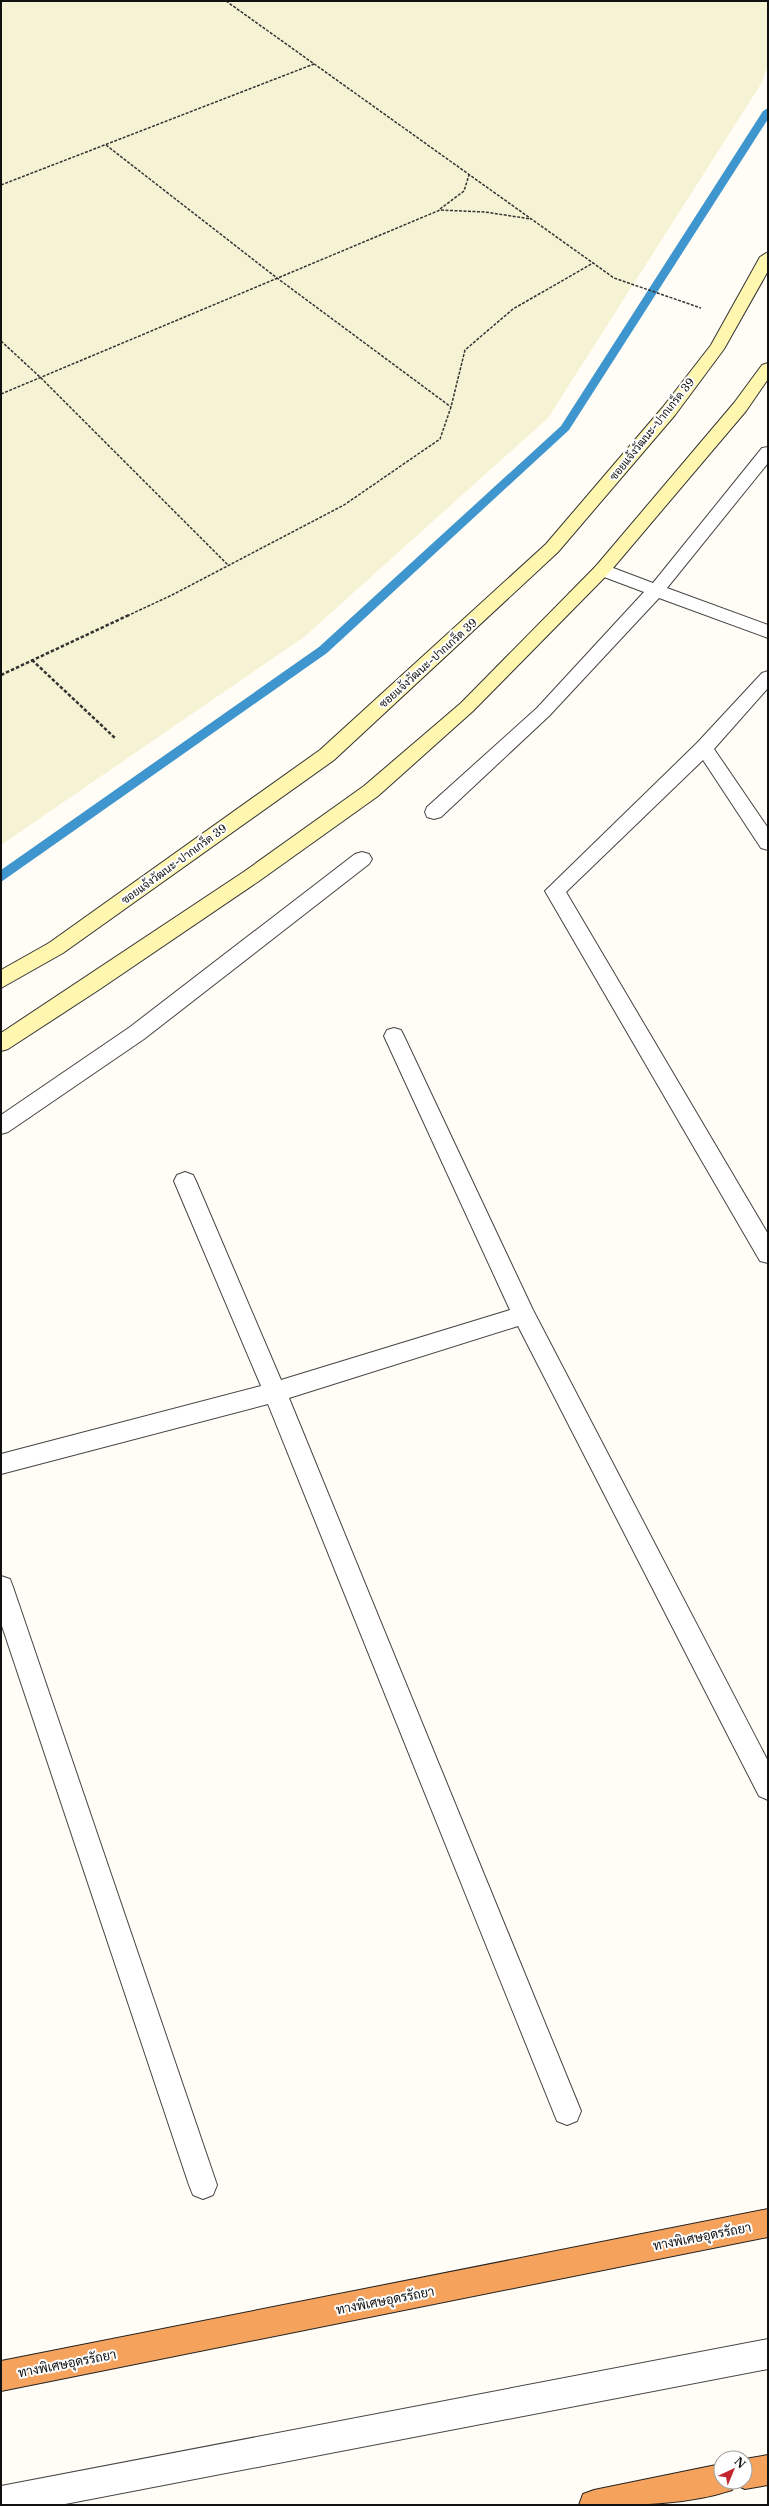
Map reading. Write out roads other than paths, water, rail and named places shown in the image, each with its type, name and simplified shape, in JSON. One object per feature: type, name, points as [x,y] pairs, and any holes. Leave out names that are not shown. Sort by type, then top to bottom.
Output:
[{"type":"highway","name":"ทางพิเศษอุดรรัถยา","points":[[1,2376],[768,2223]]},
{"type":"highway","points":[[753,2473],[768,2470]]},
{"type":"highway","points":[[594,2505],[713,2481]]},
{"type":"main road","name":"ซอยแจ้งวัฒนะ-ปากเกร็ด 39","points":[[1,980],[56,948],[327,755],[552,548],[669,411],[718,346],[768,256]]},
{"type":"main road","points":[[1,1043],[175,928],[372,791],[467,707],[602,570],[740,407],[768,368]]},
{"type":"street","points":[[434,812],[543,712],[656,590],[768,452]]},
{"type":"street","points":[[602,570],[768,632]]},
{"type":"street","points":[[768,677],[704,748],[555,891],[768,1254]]},
{"type":"street","points":[[704,748],[768,843]]},
{"type":"street","points":[[1,1126],[137,1033],[362,859]]},
{"type":"street","points":[[394,1036],[524,1315],[768,1787]]},
{"type":"street","points":[[185,1181],[275,1392],[567,2111]]},
{"type":"street","points":[[1,1464],[275,1392],[524,1315]]},
{"type":"street","points":[[1,1588],[203,2185]]},
{"type":"street","points":[[1,2501],[768,2354]]},
{"type":"waterway","points":[[1,877],[323,650],[565,428],[768,111]]}]
